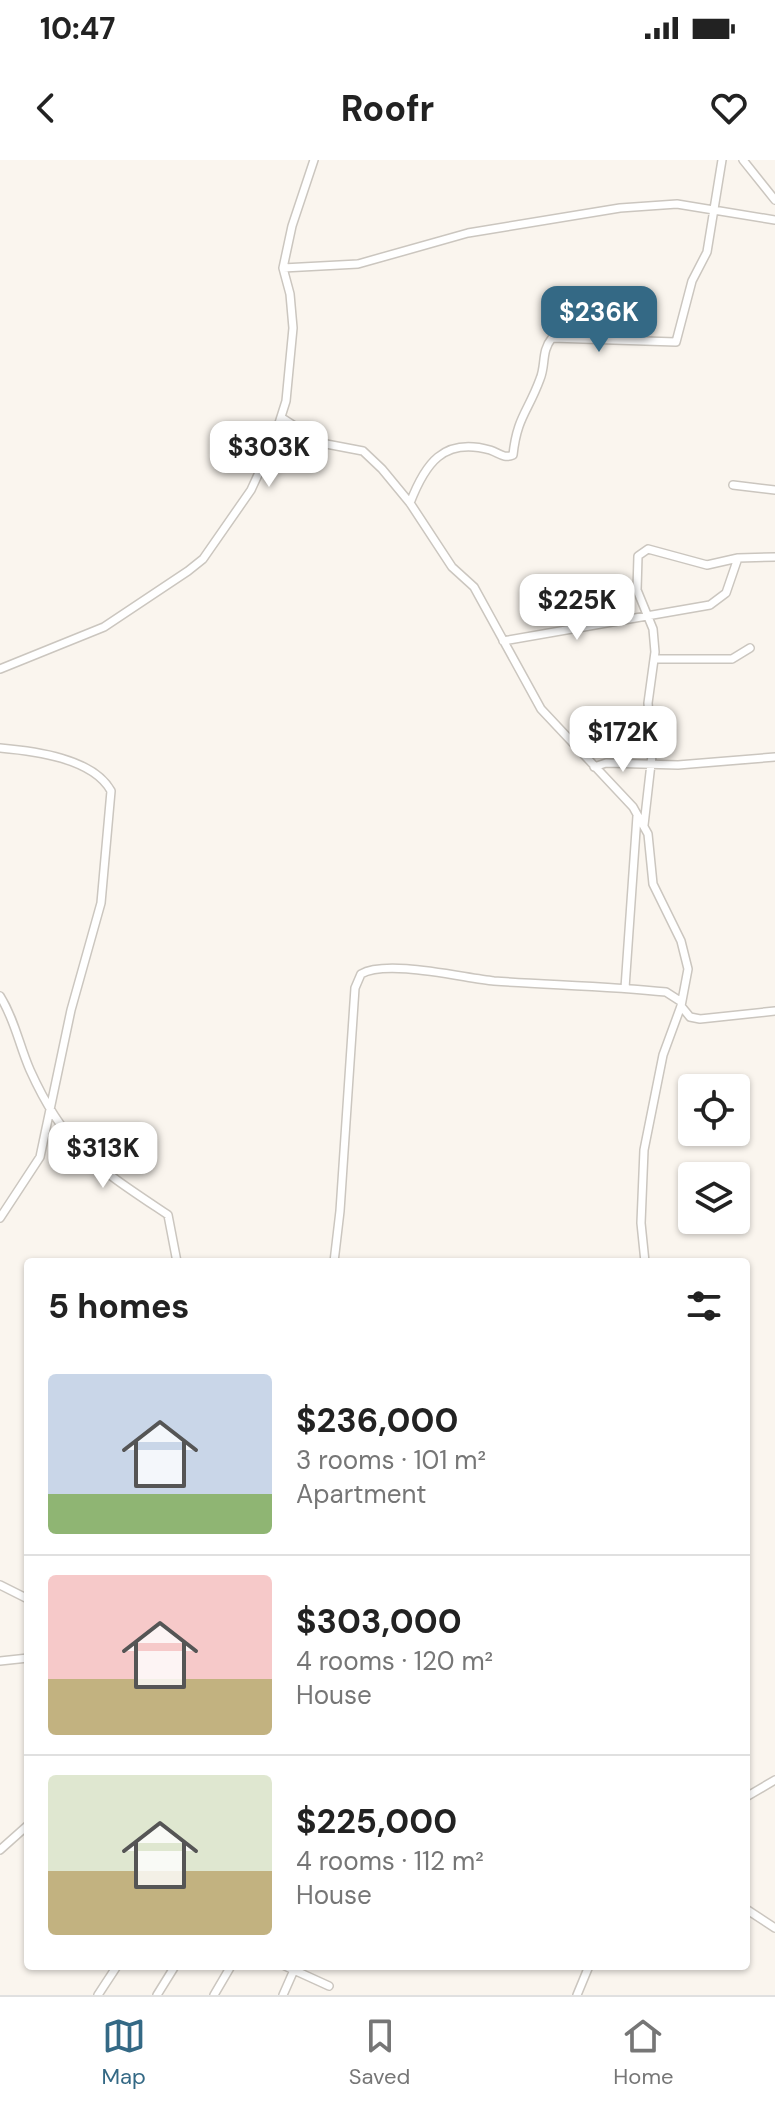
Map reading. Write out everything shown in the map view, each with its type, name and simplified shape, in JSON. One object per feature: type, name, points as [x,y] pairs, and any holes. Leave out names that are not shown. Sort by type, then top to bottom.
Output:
[{"type":"street","points":[[0,669],[104,627],[203,559],[251,490],[282,418],[293,328],[290,294],[283,268],[292,226],[314,160]]},
{"type":"street","points":[[410,503],[429,463],[440,453],[472,447],[507,458],[513,455],[515,431],[540,380],[546,346],[552,338],[676,342],[692,281],[707,252],[722,160]]},
{"type":"street","points":[[743,160],[775,200]]},
{"type":"street","points":[[283,268],[358,264],[468,233],[620,208],[677,204],[775,220]]},
{"type":"street","points":[[282,418],[327,445]]},
{"type":"street","points":[[273,442],[306,449],[327,445],[363,451],[410,503],[452,567],[474,587],[541,709],[644,826],[650,842],[653,884],[686,954],[687,980],[663,1055],[644,1150],[641,1223],[645,1258]]},
{"type":"street","points":[[733,485],[775,490]]},
{"type":"street","points":[[644,826],[651,764],[647,713],[654,659],[653,629],[637,590],[636,569],[642,551],[670,552],[707,565],[738,558],[775,557]]},
{"type":"street","points":[[503,641],[720,601],[738,558]]},
{"type":"street","points":[[654,659],[732,659],[750,648]]},
{"type":"street","points":[[0,748],[53,756],[99,777],[111,791],[101,903],[71,1010],[36,1167],[0,1218]]},
{"type":"street","points":[[594,767],[606,763],[651,764],[775,757]]},
{"type":"street","points":[[625,988],[637,816]]},
{"type":"street","points":[[334,1258],[355,988],[361,974],[377,970],[419,970],[491,980],[666,992],[681,1004],[690,1017],[700,1019],[775,1011]]},
{"type":"street","points":[[0,996],[63,1131],[98,1168],[168,1215],[176,1258]]},
{"type":"street","points":[[0,1585],[24,1597]]},
{"type":"street","points":[[0,1661],[24,1658]]},
{"type":"street","points":[[750,1795],[775,1780]]},
{"type":"street","points":[[0,1850],[24,1829]]},
{"type":"street","points":[[750,1912],[775,1928]]},
{"type":"street","points":[[98,1995],[114,1970]]},
{"type":"street","points":[[157,1995],[173,1970]]},
{"type":"street","points":[[214,1995],[229,1970]]},
{"type":"street","points":[[283,1995],[294,1970],[329,1986]]},
{"type":"street","points":[[577,1995],[587,1970]]}]
